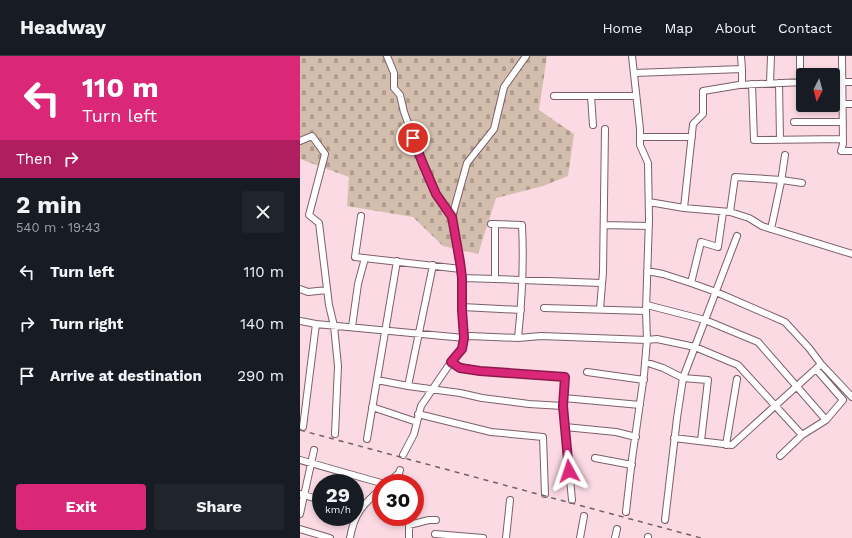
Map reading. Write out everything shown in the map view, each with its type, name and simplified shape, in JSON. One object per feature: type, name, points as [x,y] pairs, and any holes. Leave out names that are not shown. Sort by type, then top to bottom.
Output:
[{"type":"street","points":[[387,56],[394,73],[394,88],[400,95],[404,112],[423,164],[436,194],[452,217],[462,278],[464,338],[462,349],[451,362],[421,406],[414,434],[403,455]]},
{"type":"street","points":[[452,217],[467,163],[494,129],[504,87],[526,56]]},
{"type":"street","points":[[626,512],[644,380],[647,340],[646,308],[650,202],[648,163],[640,145],[632,56]]},
{"type":"street","points":[[741,56],[742,84]]},
{"type":"street","points":[[770,83],[771,56]]},
{"type":"street","points":[[800,56],[800,68]]},
{"type":"street","points":[[842,56],[843,139],[841,151],[852,151]]},
{"type":"street","points":[[634,73],[742,69]]},
{"type":"street","points":[[684,208],[693,124],[703,114],[703,91],[742,84],[796,82]]},
{"type":"street","points":[[842,82],[852,82]]},
{"type":"street","points":[[779,83],[780,139]]},
{"type":"street","points":[[752,84],[754,140],[843,139]]},
{"type":"street","points":[[554,96],[636,96]]},
{"type":"street","points":[[591,96],[593,125]]},
{"type":"street","points":[[842,104],[852,104]]},
{"type":"street","points":[[794,122],[843,122]]},
{"type":"street","points":[[600,309],[601,284],[604,272],[605,129]]},
{"type":"street","points":[[300,141],[312,136],[325,154],[309,216],[319,223],[327,290],[334,326],[338,366],[335,434]]},
{"type":"street","points":[[640,137],[692,137]]},
{"type":"street","points":[[771,229],[782,180],[785,155]]},
{"type":"street","points":[[730,212],[735,176],[802,183]]},
{"type":"street","points":[[650,202],[684,208],[730,212],[749,218],[762,226],[852,254]]},
{"type":"street","points":[[691,283],[701,242],[718,247],[722,212]]},
{"type":"street","points":[[361,216],[355,256],[461,269]]},
{"type":"street","points":[[495,280],[493,224],[522,225],[523,244],[521,310],[518,338]]},
{"type":"street","points":[[604,225],[649,226]]},
{"type":"street","points":[[666,520],[674,438],[683,378],[737,236]]},
{"type":"street","points":[[352,327],[358,284],[365,258]]},
{"type":"street","points":[[367,439],[397,261]]},
{"type":"street","points":[[408,386],[432,265]]},
{"type":"street","points":[[647,271],[663,274],[716,292],[786,322],[809,348],[818,366],[843,400],[826,420],[802,435],[780,456]]},
{"type":"street","points":[[462,278],[601,284]]},
{"type":"street","points":[[300,289],[308,292],[327,290]]},
{"type":"street","points":[[462,307],[521,310]]},
{"type":"street","points":[[544,308],[646,308],[705,320],[758,342],[826,420]]},
{"type":"street","points":[[300,321],[334,326],[464,338],[470,336],[518,338],[541,336],[647,340],[656,339],[695,347],[738,365],[802,435]]},
{"type":"street","points":[[303,427],[316,324]]},
{"type":"street","points":[[451,362],[460,368],[480,371],[565,377],[563,406],[572,500]]},
{"type":"street","points":[[645,362],[663,368],[683,378],[708,380],[701,441]]},
{"type":"street","points":[[674,438],[726,445],[736,444],[818,366]]},
{"type":"street","points":[[818,366],[852,398]]},
{"type":"street","points":[[587,372],[644,380]]},
{"type":"street","points":[[726,445],[737,379]]},
{"type":"street","points":[[377,380],[482,398],[529,404],[563,406]]},
{"type":"street","points":[[564,398],[640,405]]},
{"type":"street","points":[[372,408],[417,422]]},
{"type":"street","points":[[418,414],[491,432],[543,437],[545,494]]},
{"type":"street","points":[[565,427],[616,432],[636,437]]},
{"type":"street","points":[[300,514],[302,495],[314,450]]},
{"type":"street","points":[[595,458],[632,465]]},
{"type":"street","points":[[300,460],[372,480]]},
{"type":"street","points":[[398,474],[400,470]]},
{"type":"street","points":[[302,495],[312,498]]},
{"type":"street","points":[[364,503],[372,496]]},
{"type":"street","points":[[506,538],[510,500]]},
{"type":"street","points":[[580,538],[584,516]]},
{"type":"street","points":[[409,538],[409,525],[429,520],[436,520]]},
{"type":"street","points":[[350,538],[352,526]]},
{"type":"street","points":[[300,529],[330,538]]},
{"type":"street","points":[[615,538],[617,529]]},
{"type":"street","points":[[435,534],[483,538]]},
{"type":"green space","points":[[300,56],[547,56],[539,110],[574,134],[568,176],[543,186],[496,198],[478,254],[443,246],[413,217],[347,206],[349,177],[300,159]]},
{"type":"railway","points":[[300,430],[701,538]]},
{"type":"route","points":[[413,138],[436,194],[452,217],[460,262],[464,338],[462,349],[451,362],[460,368],[480,371],[565,377],[563,406],[569,471]]}]
